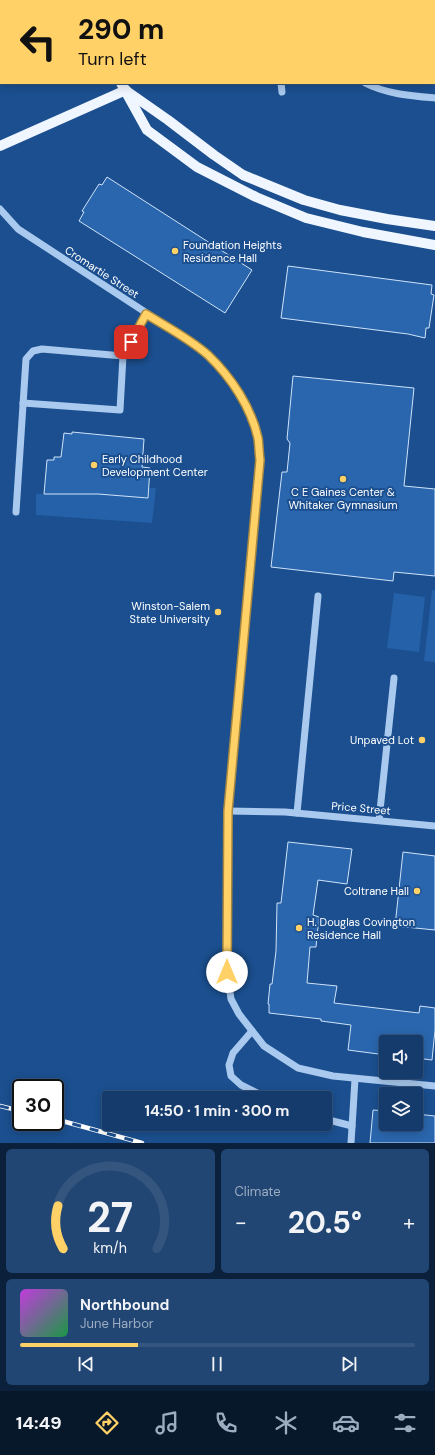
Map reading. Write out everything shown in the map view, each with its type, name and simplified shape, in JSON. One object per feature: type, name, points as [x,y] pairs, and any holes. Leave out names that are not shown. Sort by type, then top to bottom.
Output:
[{"type":"main road","points":[[0,146],[124,87]]},
{"type":"main road","points":[[124,87],[214,156],[243,175],[304,200],[340,210],[435,226]]},
{"type":"main road","points":[[124,87],[147,130],[197,167],[256,197],[306,218],[363,232],[435,246]]},
{"type":"street","points":[[281,84],[282,92]]},
{"type":"street","points":[[367,84],[373,87],[410,96],[435,98]]},
{"type":"street","name":"Cromartie Street","points":[[0,210],[18,229],[191,342],[208,355],[228,377],[242,398],[249,412],[258,439],[260,460],[228,811],[227,972],[230,999],[239,1014],[264,1046],[298,1068],[333,1076],[355,1079],[435,1086]]},
{"type":"street","points":[[23,403],[120,410],[124,356],[146,314]]},
{"type":"street","points":[[16,512],[26,359],[33,351],[42,349],[124,356]]},
{"type":"street","points":[[297,813],[318,596]]},
{"type":"street","points":[[379,820],[394,678]]},
{"type":"street","name":"Price Street","points":[[228,811],[286,812],[435,826]]},
{"type":"street","points":[[252,1031],[233,1053],[229,1065],[231,1076],[242,1085],[254,1091]]},
{"type":"street","points":[[351,1143],[355,1079]]},
{"type":"street","points":[[332,1121],[352,1126]]},
{"type":"shaded area","points":[[149,488],[156,488],[152,523],[36,515],[36,494],[98,494],[148,498]]},
{"type":"shaded area","points":[[432,590],[435,590],[435,662],[424,661]]},
{"type":"shaded area","points":[[394,593],[425,597],[419,652],[387,648]]},
{"type":"building","name":"Foundation Heights Residence Hall","points":[[107,177],[252,270],[225,313],[79,221],[84,212],[82,211],[99,184],[102,185]]},
{"type":"building","name":"Foundation Heights Residence Hall","points":[[288,266],[432,285],[431,294],[434,295],[429,328],[426,328],[425,338],[408,334],[281,318]]},
{"type":"building","name":"C E Gaines Center & Whitaker Gymnasium","points":[[293,376],[414,388],[404,486],[435,489],[435,576],[394,572],[393,581],[271,567],[282,472],[287,472],[290,443],[287,439]]},
{"type":"building","name":"Early Childhood Development Center","points":[[72,432],[144,439],[142,467],[150,468],[148,498],[98,494],[44,494],[47,460],[54,460],[54,457],[61,457],[64,433],[72,434]]},
{"type":"building","name":"H. Douglas Covington Residence Hall","points":[[288,842],[352,849],[347,884],[318,880],[313,915],[319,917],[316,947],[310,947],[307,983],[337,986],[334,1003],[419,1013],[420,1006],[435,1008],[435,1030],[432,1060],[423,1059],[423,1035],[379,1035],[379,1054],[348,1050],[351,1025],[321,1021],[321,1019],[269,1013],[268,1004],[270,984],[272,984],[276,951],[277,903],[281,903]]},
{"type":"building","name":"Coltrane Hall","points":[[403,852],[435,856],[435,930],[395,926]]},
{"type":"building","points":[[373,1110],[379,1110],[379,1131],[423,1131],[423,1115],[435,1116],[435,1143],[370,1143]]},
{"type":"railway","points":[[0,1106],[12,1109]]},
{"type":"railway","points":[[64,1121],[142,1143]]},
{"type":"place","name":"Foundation Heights Residence Hall","points":[[175,251]]},
{"type":"place","name":"Early Childhood Development Center","points":[[94,465]]},
{"type":"place","name":"C E Gaines Center & Whitaker Gymnasium","points":[[343,479]]},
{"type":"place","name":"Winston-Salem State University","points":[[218,612]]},
{"type":"place","name":"Unpaved Lot","points":[[422,740]]},
{"type":"place","name":"Coltrane Hall","points":[[417,891]]},
{"type":"place","name":"H. Douglas Covington Residence Hall","points":[[299,928]]},
{"type":"route","points":[[131,342],[146,314],[191,342],[208,355],[228,377],[242,398],[252,419],[258,439],[260,460],[228,811],[227,972]]}]
